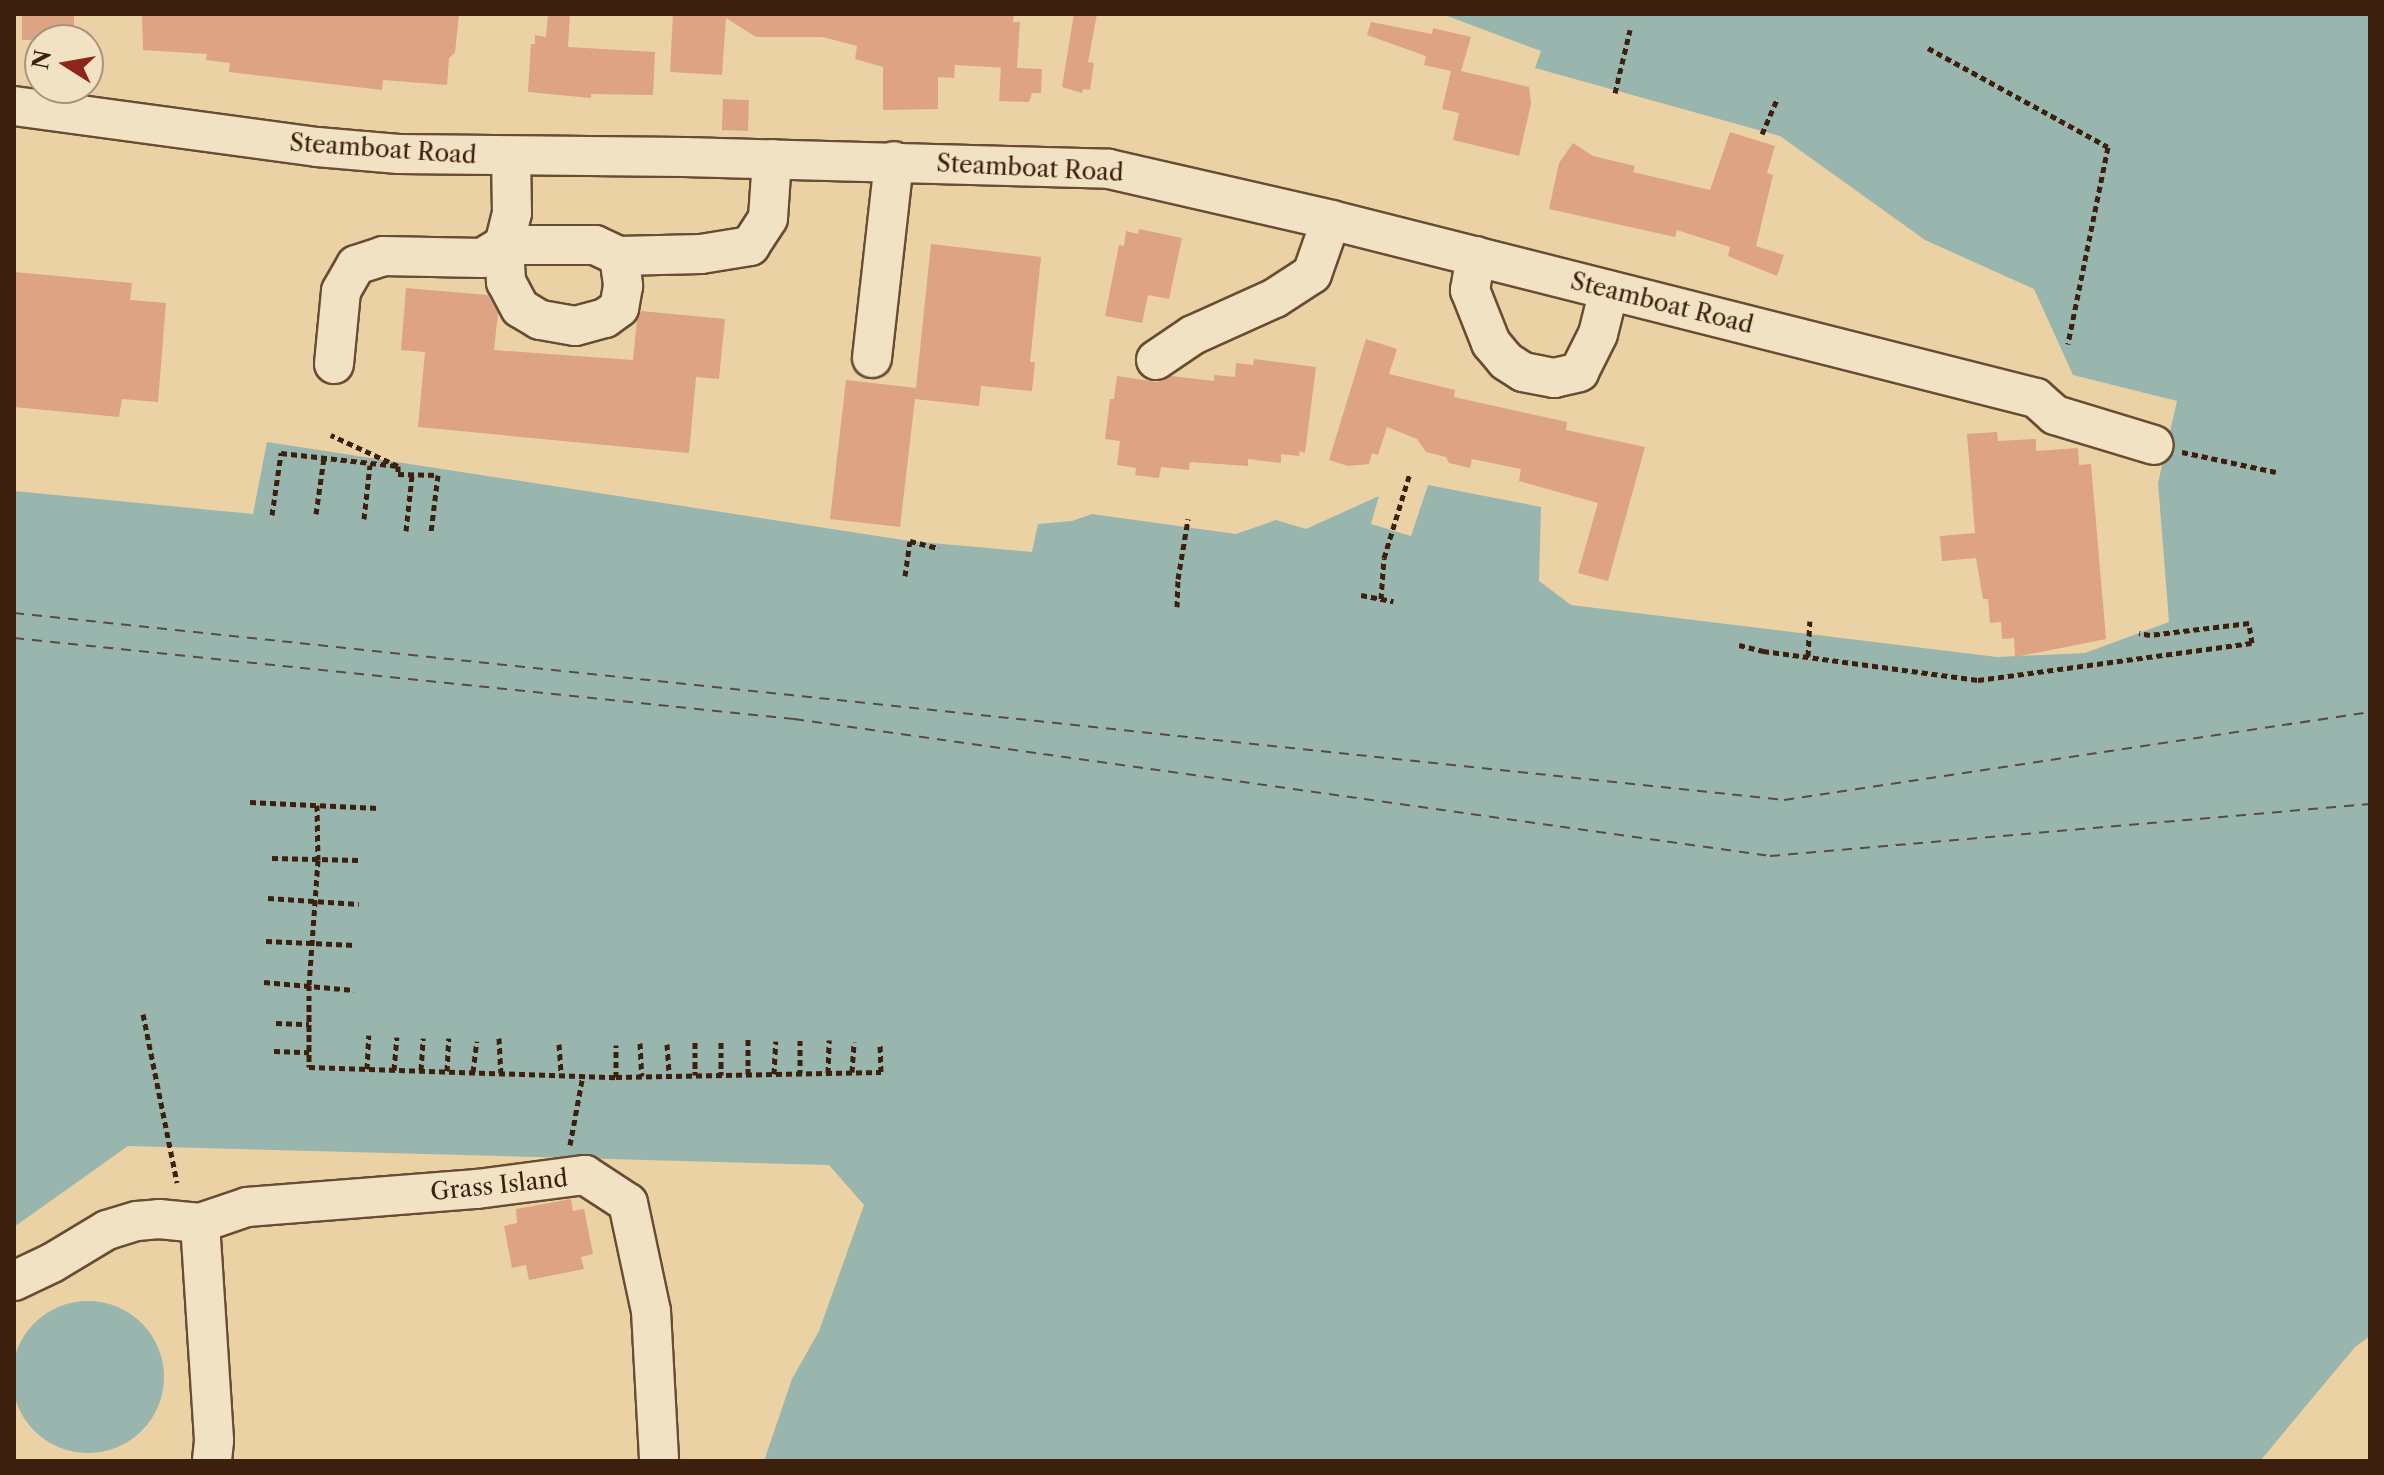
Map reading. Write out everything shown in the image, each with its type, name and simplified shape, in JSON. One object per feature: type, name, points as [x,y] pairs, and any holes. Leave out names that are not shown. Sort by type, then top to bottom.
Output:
[{"type":"street","name":"Steamboat Road","points":[[14,106],[317,147],[399,154],[894,161],[1109,169],[1331,220],[2036,398],[2055,415],[2154,445]]},
{"type":"street","points":[[511,156],[512,213],[504,245],[506,282],[520,308],[540,320],[575,326],[605,318],[619,308],[623,286],[619,256]]},
{"type":"street","points":[[334,364],[341,291],[356,265],[383,256],[482,258],[504,245],[595,245],[619,256],[701,254],[750,246],[768,218],[772,159]]},
{"type":"street","points":[[872,358],[894,161]]},
{"type":"street","points":[[1156,360],[1193,335],[1275,298],[1312,274],[1331,220]]},
{"type":"street","points":[[1476,256],[1470,290],[1491,343],[1506,361],[1523,372],[1554,378],[1579,372],[1598,334],[1609,290]]},
{"type":"street","name":"Grass Island","points":[[14,1281],[122,1225],[159,1219],[200,1223],[247,1207],[477,1189],[585,1175],[628,1203],[651,1311],[659,1461]]},
{"type":"street","points":[[200,1223],[211,1369],[212,1461]]},
{"type":"path","points":[[1615,93],[1630,30]]},
{"type":"path","points":[[1928,48],[2108,147],[2068,344]]},
{"type":"path","points":[[1762,134],[1778,97]]},
{"type":"path","points":[[331,435],[398,466]]},
{"type":"path","points":[[2154,445],[2276,472]]},
{"type":"path","points":[[272,515],[281,453],[398,466]]},
{"type":"path","points":[[316,514],[324,458]]},
{"type":"path","points":[[364,519],[370,464]]},
{"type":"path","points":[[398,466],[398,474],[438,475],[431,532]]},
{"type":"path","points":[[1381,599],[1384,558],[1410,473]]},
{"type":"path","points":[[406,531],[412,476]]},
{"type":"path","points":[[1177,607],[1178,579],[1188,519]]},
{"type":"path","points":[[905,576],[910,541],[939,548]]},
{"type":"path","points":[[1361,595],[1393,601]]},
{"type":"path","points":[[1808,656],[1810,621]]},
{"type":"path","points":[[1739,645],[1978,680],[2252,643],[2249,623],[2150,635],[2139,633]]},
{"type":"path","points":[[250,802],[379,808]]},
{"type":"path","points":[[317,805],[318,860],[309,985],[309,1067],[616,1077],[881,1072],[880,1044]]},
{"type":"path","points":[[272,858],[359,860]]},
{"type":"path","points":[[268,898],[359,904]]},
{"type":"path","points":[[266,941],[356,945]]},
{"type":"path","points":[[264,982],[354,990]]},
{"type":"path","points":[[143,1014],[177,1183]]},
{"type":"path","points":[[276,1023],[309,1024]]},
{"type":"path","points":[[367,1069],[369,1035]]},
{"type":"path","points":[[394,1070],[397,1037]]},
{"type":"path","points":[[421,1070],[423,1038]]},
{"type":"path","points":[[447,1071],[449,1038]]},
{"type":"path","points":[[499,1038],[501,1074]]},
{"type":"path","points":[[748,1039],[748,1074]]},
{"type":"path","points":[[800,1040],[800,1073]]},
{"type":"path","points":[[828,1073],[829,1040]]},
{"type":"path","points":[[473,1072],[477,1041]]},
{"type":"path","points":[[774,1074],[776,1041]]},
{"type":"path","points":[[695,1042],[695,1075]]},
{"type":"path","points":[[721,1042],[721,1075]]},
{"type":"path","points":[[852,1072],[854,1042]]},
{"type":"path","points":[[640,1043],[642,1076]]},
{"type":"path","points":[[559,1044],[561,1075]]},
{"type":"path","points":[[667,1044],[669,1076]]},
{"type":"path","points":[[616,1045],[616,1077]]},
{"type":"path","points":[[274,1051],[309,1052]]},
{"type":"path","points":[[568,1155],[583,1075]]},
{"type":"water","points":[[1442,14],[2370,14],[2370,1336],[2355,1347],[2260,1461],[764,1461],[792,1379],[819,1331],[864,1205],[829,1165],[128,1146],[14,1227],[14,491],[253,514],[267,442],[910,541],[1032,552],[1038,524],[1072,521],[1092,514],[1236,534],[1276,520],[1306,529],[1379,496],[1371,524],[1411,536],[1428,485],[1541,507],[1539,581],[1571,605],[1997,657],[2085,653],[2169,622],[2158,483],[2177,401],[2073,375],[2034,289],[1925,240],[1780,136],[1535,68],[1541,51]]},
{"type":"water","points":[[88,1301],[117,1307],[142,1323],[158,1348],[164,1377],[158,1406],[142,1431],[117,1447],[88,1453],[59,1447],[34,1431],[18,1406],[12,1377],[18,1348],[34,1323],[59,1307]]},
{"type":"building","points":[[22,14],[74,14],[74,24],[24,24],[22,40]]},
{"type":"building","points":[[142,14],[459,14],[455,53],[449,58],[447,85],[383,80],[382,90],[229,72],[230,63],[206,60],[207,54],[143,50]]},
{"type":"building","points":[[548,14],[570,14],[568,47],[655,52],[653,95],[591,94],[591,98],[528,92],[531,44],[535,44],[535,35],[546,37]]},
{"type":"building","points":[[673,14],[1014,15],[1013,22],[1020,22],[1017,68],[1042,69],[1041,93],[1032,93],[1029,102],[999,101],[1001,68],[955,65],[954,78],[938,77],[938,109],[883,110],[883,67],[855,59],[857,46],[823,37],[756,37],[726,18],[722,75],[670,72]]},
{"type":"building","points":[[1074,14],[1097,14],[1088,62],[1094,63],[1090,90],[1083,89],[1082,93],[1062,87]]},
{"type":"building","points":[[1371,22],[1432,34],[1433,28],[1471,37],[1461,71],[1529,87],[1531,104],[1519,156],[1453,140],[1459,113],[1442,109],[1451,71],[1424,65],[1426,56],[1367,35]]},
{"type":"building","points":[[723,99],[749,100],[748,131],[722,130]]},
{"type":"building","points":[[1730,132],[1775,146],[1767,173],[1773,175],[1756,246],[1784,255],[1777,276],[1728,256],[1730,247],[1677,230],[1675,237],[1549,209],[1559,163],[1573,143],[1593,156],[1635,166],[1633,172],[1710,190]]},
{"type":"building","points":[[1139,229],[1182,238],[1169,299],[1148,295],[1142,323],[1105,316],[1119,245],[1124,246],[1126,231],[1138,234]]},
{"type":"building","points":[[931,244],[1041,257],[1030,362],[1035,362],[1032,391],[981,386],[979,406],[915,399],[900,527],[830,519],[846,380],[916,388]]},
{"type":"building","points":[[14,272],[132,283],[130,300],[166,303],[158,402],[122,399],[119,417],[14,407]]},
{"type":"building","points":[[406,288],[488,295],[498,313],[494,350],[633,360],[637,319],[641,311],[725,319],[719,379],[696,377],[689,453],[418,427],[425,352],[401,350]]},
{"type":"building","points":[[1366,339],[1397,349],[1389,374],[1455,390],[1454,397],[1567,422],[1566,430],[1645,447],[1608,581],[1578,573],[1598,503],[1519,481],[1521,469],[1472,459],[1470,468],[1449,463],[1446,457],[1426,452],[1417,439],[1387,427],[1378,455],[1372,453],[1369,464],[1348,466],[1329,460]]},
{"type":"building","points":[[1254,359],[1316,367],[1305,453],[1300,451],[1299,456],[1281,454],[1281,463],[1248,459],[1248,466],[1190,462],[1189,470],[1161,467],[1159,478],[1135,475],[1136,468],[1117,465],[1120,441],[1105,439],[1110,399],[1114,399],[1117,376],[1157,382],[1171,376],[1214,381],[1214,375],[1235,377],[1236,363],[1253,365]]},
{"type":"building","points":[[1997,432],[1998,441],[2036,439],[2036,451],[2078,448],[2079,465],[2091,464],[2106,639],[2015,657],[2014,638],[2002,639],[2001,622],[1990,623],[1988,599],[1983,599],[1976,558],[1942,561],[1940,536],[1975,533],[1967,434]]},
{"type":"building","points":[[571,1199],[573,1211],[584,1209],[593,1254],[581,1257],[584,1269],[529,1280],[526,1265],[512,1268],[504,1226],[517,1223],[516,1209]]},
{"type":"ferry route","points":[[14,613],[1784,800],[2370,712]]},
{"type":"ferry route","points":[[14,638],[794,719],[1770,856],[2370,804]]}]
